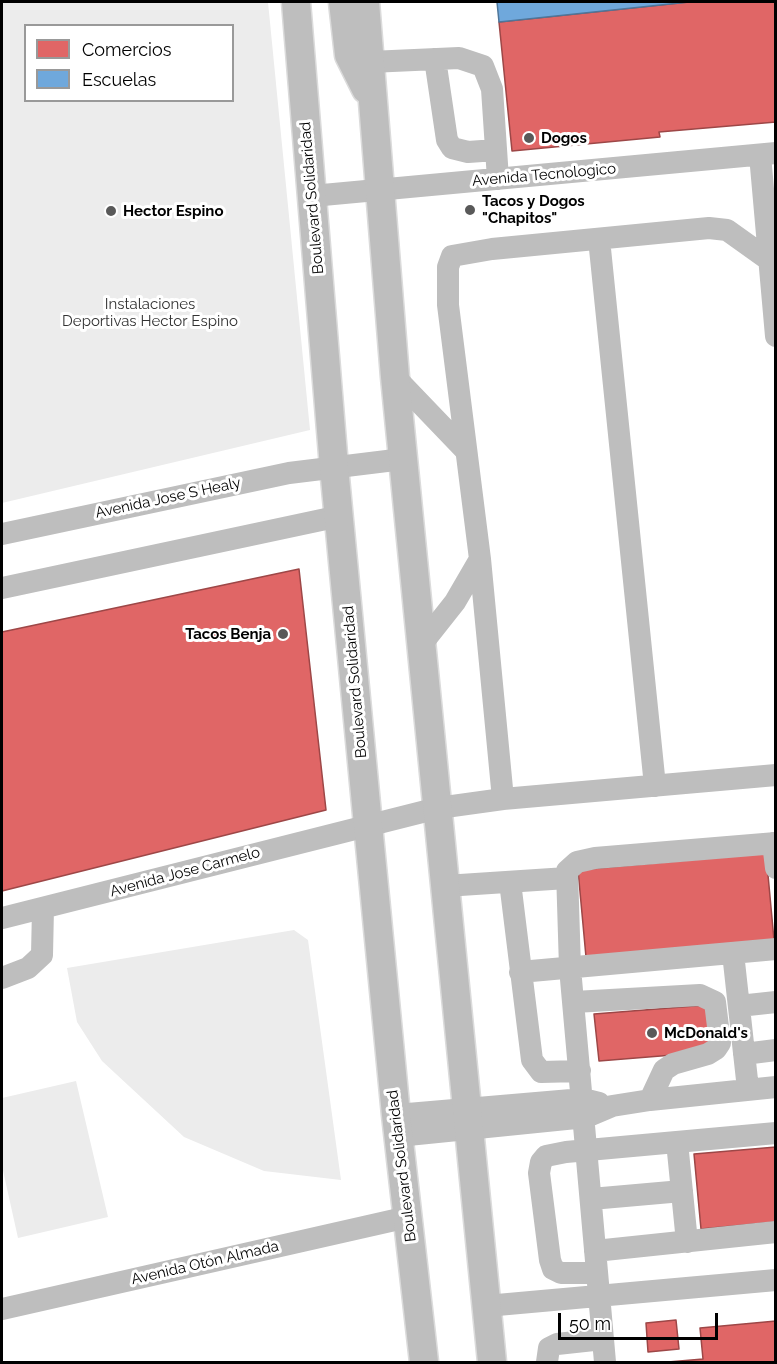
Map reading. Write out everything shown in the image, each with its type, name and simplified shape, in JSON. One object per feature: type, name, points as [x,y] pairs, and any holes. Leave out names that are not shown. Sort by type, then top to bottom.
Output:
[{"type":"main road","name":"Boulevard Solidaridad","points":[[296,2],[334,467],[397,1125],[424,1362]]},
{"type":"main road","points":[[351,7],[370,62],[395,377],[492,1362]]},
{"type":"main road","points":[[351,7],[349,55],[358,76],[374,101]]},
{"type":"street","points":[[435,58],[447,140],[452,148],[468,152],[496,150]]},
{"type":"street","points":[[370,62],[435,58],[469,60],[477,62],[487,71],[493,99],[498,179]]},
{"type":"street","name":"Avenida Tecnologico","points":[[312,196],[768,154]]},
{"type":"street","points":[[768,154],[776,336]]},
{"type":"street","points":[[503,799],[480,559],[448,305],[448,267],[452,256],[492,249],[709,228],[727,230],[772,270]]},
{"type":"street","points":[[599,239],[655,786]]},
{"type":"street","points":[[395,377],[465,450]]},
{"type":"street","name":"Avenida Jose S Healy","points":[[2,534],[289,473],[403,459]]},
{"type":"street","points":[[2,588],[340,516]]},
{"type":"street","points":[[421,645],[455,603],[480,559]]},
{"type":"street","name":"Avenida Jose Carmelo","points":[[2,918],[438,808],[503,799],[776,775]]},
{"type":"street","points":[[605,1362],[570,968],[567,878],[572,865],[595,858],[774,843],[776,868]]},
{"type":"street","points":[[445,886],[567,878]]},
{"type":"street","points":[[510,882],[532,1060],[541,1071],[580,1071]]},
{"type":"street","points":[[2,978],[28,968],[42,955],[43,908]]},
{"type":"street","points":[[520,972],[776,949]]},
{"type":"street","points":[[733,953],[748,1089]]},
{"type":"street","points":[[574,1002],[700,995],[715,1002],[718,1010],[720,1043],[708,1054],[673,1064],[664,1070],[650,1100]]},
{"type":"street","points":[[739,1006],[776,1002]]},
{"type":"street","points":[[744,1054],[776,1050]]},
{"type":"street","points":[[397,1125],[612,1106],[776,1087]]},
{"type":"street","points":[[597,1273],[571,1275],[554,1269],[547,1249],[540,1189],[539,1173],[541,1162],[546,1156],[587,1150],[776,1133]]},
{"type":"street","points":[[677,1142],[687,1242]]},
{"type":"street","points":[[591,1199],[682,1191]]},
{"type":"street","name":"Avenida Otón Almada","points":[[2,1309],[408,1217]]},
{"type":"street","points":[[595,1251],[776,1232]]},
{"type":"street","points":[[486,1306],[776,1280]]},
{"type":"street","points":[[547,1362],[549,1348],[557,1344],[603,1339]]},
{"type":"green space","name":"Instalaciones Deportivas Hector Espino","points":[[2,2],[268,2],[310,430],[2,503]]},
{"type":"green space","points":[[294,930],[308,940],[341,1180],[264,1171],[184,1137],[102,1061],[77,1022],[67,968]]},
{"type":"green space","points":[[76,1081],[108,1217],[18,1238],[2,1166],[2,1098]]},
{"type":"building: Comercios","points":[[689,2],[776,2],[776,122],[659,132],[660,137],[512,151],[499,22]]},
{"type":"building: Comercios","points":[[299,569],[326,810],[2,891],[2,632]]},
{"type":"building: Comercios","points":[[766,853],[774,940],[586,957],[578,870]]},
{"type":"building: Comercios","name":"McDonald's","points":[[707,1005],[710,1052],[599,1061],[594,1014]]},
{"type":"building: Comercios","points":[[776,1147],[776,1222],[701,1229],[694,1154]]},
{"type":"building: Comercios","points":[[676,1320],[679,1349],[648,1352],[646,1323]]},
{"type":"building: Comercios","points":[[776,1321],[776,1362],[668,1362],[703,1359],[700,1328]]},
{"type":"building: Escuelas","points":[[497,2],[689,2],[499,22]]},
{"type":"place","name":"Dogos","points":[[529,138]]},
{"type":"place","name":"Tacos y Dogos \"Chapitos\"","points":[[470,210]]},
{"type":"place","name":"Hector Espino","points":[[111,211]]},
{"type":"place","name":"Tacos Benja","points":[[283,634]]},
{"type":"place","name":"McDonald's","points":[[652,1033]]}]
